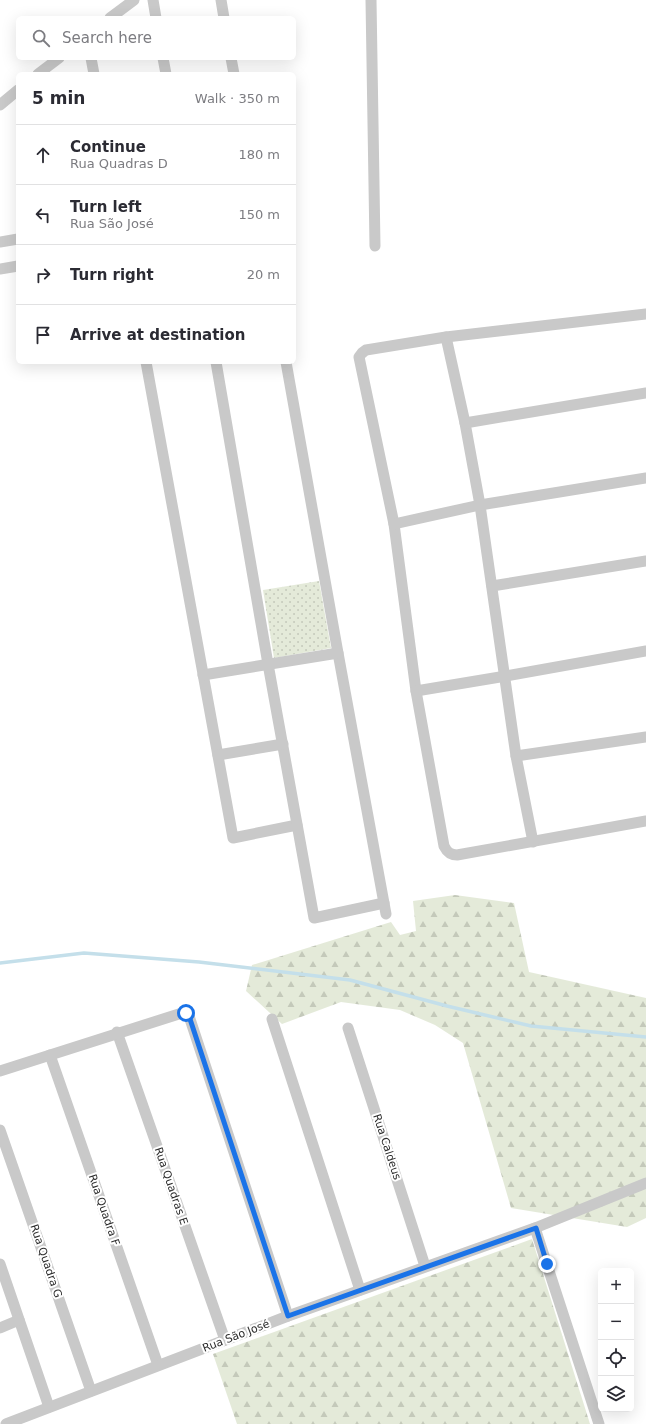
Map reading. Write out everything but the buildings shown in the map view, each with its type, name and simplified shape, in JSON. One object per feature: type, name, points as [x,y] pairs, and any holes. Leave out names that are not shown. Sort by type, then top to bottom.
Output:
[{"type":"street","points":[[113,16],[134,0]]},
{"type":"street","points":[[153,0],[156,16]]},
{"type":"street","points":[[221,0],[224,16]]},
{"type":"street","points":[[371,0],[376,246]]},
{"type":"street","points":[[41,72],[56,60]]},
{"type":"street","points":[[91,60],[94,72]]},
{"type":"street","points":[[164,60],[166,72]]},
{"type":"street","points":[[231,60],[234,72]]},
{"type":"street","points":[[0,105],[16,92]]},
{"type":"street","points":[[0,242],[16,239]]},
{"type":"street","points":[[0,269],[16,266]]},
{"type":"street","points":[[646,314],[446,338],[366,350],[359,357],[394,524],[416,691],[446,851],[451,855],[457,855],[646,821]]},
{"type":"street","points":[[446,338],[465,423],[480,504],[506,676],[516,756],[533,842]]},
{"type":"street","points":[[146,364],[233,838],[297,825]]},
{"type":"street","points":[[216,364],[282,744],[314,918],[385,908],[286,364]]},
{"type":"street","points":[[465,423],[646,393]]},
{"type":"street","points":[[394,524],[480,504],[646,478]]},
{"type":"street","points":[[492,586],[646,561]]},
{"type":"street","points":[[416,691],[646,651]]},
{"type":"street","points":[[204,675],[338,653]]},
{"type":"street","points":[[516,756],[646,737]]},
{"type":"street","points":[[218,755],[282,744]]},
{"type":"street","points":[[0,1071],[117,1032],[186,1013],[189,1016],[288,1316]]},
{"type":"street","points":[[272,1019],[360,1290]]},
{"type":"street","name":"Rua Caldeus","points":[[348,1028],[425,1266]]},
{"type":"street","name":"Rua Quadras E","points":[[117,1032],[225,1340]]},
{"type":"street","name":"Rua Quadra F","points":[[50,1055],[158,1365]]},
{"type":"street","name":"Rua Quadra G","points":[[0,1130],[91,1391]]},
{"type":"street","name":"Rua São José","points":[[6,1424],[288,1316],[425,1266],[536,1228],[646,1184]]},
{"type":"street","points":[[536,1228],[599,1424]]},
{"type":"street","points":[[0,1264],[49,1407]]},
{"type":"street","points":[[0,1328],[19,1320]]},
{"type":"green space","points":[[319,581],[331,648],[274,658],[263,590]]},
{"type":"green space","points":[[455,895],[514,903],[529,972],[646,998],[646,1218],[627,1227],[511,1208],[463,1043],[435,1025],[400,1010],[341,1002],[282,1024],[246,991],[252,965],[391,922],[400,935],[416,931],[413,901]]},
{"type":"green space","points":[[532,1239],[590,1424],[237,1424],[213,1354]]},
{"type":"waterway","points":[[0,963],[84,953],[199,962],[350,980],[447,1006],[531,1026],[646,1037]]},
{"type":"route","points":[[186,1013],[189,1016],[288,1316],[536,1228],[547,1264]]}]
